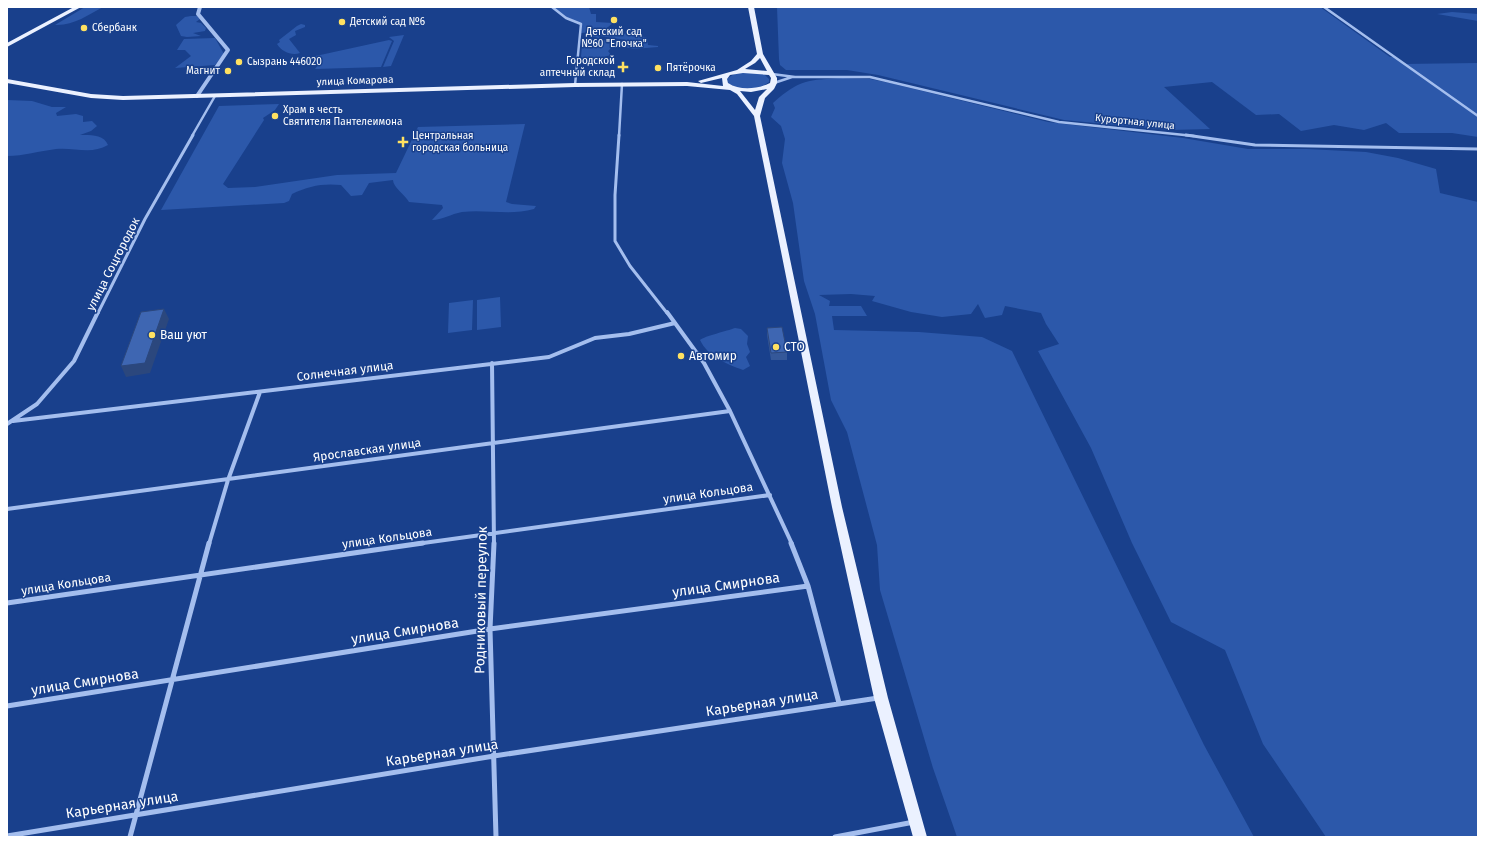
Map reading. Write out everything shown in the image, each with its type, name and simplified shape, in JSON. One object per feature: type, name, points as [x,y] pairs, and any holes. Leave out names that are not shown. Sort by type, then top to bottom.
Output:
[{"type":"main road","points":[[7,45],[78,7]]},
{"type":"main road","points":[[751,7],[760,54],[774,78],[774,83],[771,89],[762,97],[757,116]]},
{"type":"main road","points":[[687,84],[727,75],[754,62],[760,54]]},
{"type":"main road","points":[[739,70],[758,71],[772,74]]},
{"type":"main road","points":[[727,75],[724,79],[725,84],[746,100],[757,116],[837,507],[881,698],[914,822],[920,837]]},
{"type":"main road","points":[[7,81],[24,85]]},
{"type":"main road","points":[[687,84],[734,90],[757,90],[774,83]]},
{"type":"main road","name":"улица Комарова","points":[[24,85],[103,97],[215,96],[575,85],[687,84]]},
{"type":"main road","points":[[7,85],[24,85]]},
{"type":"street","points":[[197,96],[228,50],[198,14],[200,7]]},
{"type":"street","points":[[552,7],[566,18],[581,24],[576,61],[575,85]]},
{"type":"street","points":[[1324,7],[1478,116]]},
{"type":"street","name":"Курортная улица","points":[[772,74],[795,77],[836,75],[870,77],[1059,122],[1162,132],[1254,145],[1478,149]]},
{"type":"street","name":"Курортная улица","points":[[774,83],[795,77]]},
{"type":"street","points":[[622,84],[615,195],[615,241],[621,254],[634,272],[675,322],[704,363],[730,411],[770,494],[808,586],[839,703]]},
{"type":"street","name":"улица Соцгородок","points":[[7,424],[37,404],[74,361],[146,219],[215,96]]},
{"type":"street","name":"Солнечная улица","points":[[13,421],[549,357],[595,338],[629,334],[675,322]]},
{"type":"street","name":"Родниковый переулок","points":[[492,363],[494,532],[490,629],[496,837]]},
{"type":"street","points":[[130,837],[200,574],[228,480],[260,392]]},
{"type":"street","name":"Ярославская улица","points":[[7,509],[730,411]]},
{"type":"street","name":"улица Кольцова","points":[[7,603],[494,532],[770,494]]},
{"type":"street","name":"улица Смирнова","points":[[7,706],[490,629],[808,586]]},
{"type":"street","name":"Карьерная улица","points":[[7,836],[494,756],[839,703],[881,698]]},
{"type":"street","points":[[835,837],[914,822]]},
{"type":"shaded area","points":[[85,7],[103,7],[74,22],[55,25]]},
{"type":"shaded area","points":[[553,7],[589,7],[591,14],[596,14],[596,22],[613,23],[603,31],[581,33],[582,24],[568,18]]},
{"type":"shaded area","points":[[777,7],[1320,7],[1390,57],[1394,57],[1403,64],[1478,63],[1478,137],[1452,133],[1399,133],[1386,123],[1364,130],[1334,125],[1301,131],[1279,114],[1256,115],[1212,82],[1164,87],[1210,129],[1169,130],[1064,120],[878,75],[847,70],[786,70],[780,65],[779,59]]},
{"type":"shaded area","points":[[1452,12],[1478,14],[1478,21],[1437,14]]},
{"type":"shaded area","points":[[197,16],[200,19],[196,22],[201,23],[206,28],[205,31],[193,33],[201,36],[181,36],[176,25],[185,17]]},
{"type":"shaded area","points":[[301,24],[305,25],[305,27],[295,31],[296,35],[289,39],[300,53],[291,54],[284,51],[277,44],[280,42],[279,40]]},
{"type":"shaded area","points":[[609,31],[621,35],[632,31],[635,34],[647,38],[648,45],[658,47],[633,49],[619,45],[626,40],[600,36],[599,38],[584,35]]},
{"type":"shaded area","points":[[404,35],[391,66],[383,67],[394,41],[389,37]]},
{"type":"shaded area","points":[[215,38],[224,54],[215,65],[175,68],[191,56],[185,50],[177,50],[184,39]]},
{"type":"shaded area","points":[[389,40],[392,41],[381,67],[315,69],[321,62],[311,57]]},
{"type":"shaded area","points":[[607,40],[614,42],[614,45],[608,51],[611,55],[596,59],[582,58],[582,46],[584,43]]},
{"type":"shaded area","points":[[738,72],[764,74],[769,79],[769,82],[760,87],[749,89],[729,84],[726,79]]},
{"type":"shaded area","points":[[843,78],[870,79],[890,83],[1048,122],[1183,138],[1248,149],[1307,149],[1366,152],[1398,158],[1436,169],[1440,193],[1478,202],[1478,837],[1326,837],[1263,744],[1225,650],[1171,622],[1132,543],[1091,448],[1038,351],[1059,344],[1041,313],[1005,306],[1002,315],[985,318],[978,304],[971,314],[942,317],[911,312],[872,301],[875,296],[851,294],[819,295],[830,301],[829,306],[861,306],[867,316],[832,316],[834,330],[919,332],[982,337],[1012,351],[1204,745],[1254,837],[957,837],[933,768],[880,590],[877,545],[847,432],[831,400],[815,314],[804,281],[793,203],[782,163],[785,139],[781,126],[771,117],[775,108],[773,103],[790,89],[813,80]]},
{"type":"shaded area","points":[[7,100],[32,101],[52,107],[66,107],[56,113],[57,116],[76,114],[83,116],[83,122],[92,121],[97,126],[91,131],[80,135],[100,137],[106,141],[108,145],[95,150],[56,149],[7,156]]},
{"type":"shaded area","points":[[279,104],[275,110],[263,118],[264,120],[223,184],[228,188],[255,187],[337,175],[396,173],[418,127],[525,124],[506,202],[536,206],[534,209],[516,212],[462,212],[432,220],[443,208],[442,205],[409,202],[395,185],[393,180],[369,183],[362,195],[351,196],[341,185],[328,184],[310,187],[292,194],[289,201],[284,203],[161,210],[219,106]]},
{"type":"shaded area","points":[[500,297],[501,327],[477,330],[477,300]]},
{"type":"shaded area","points":[[473,300],[472,330],[448,333],[449,303]]},
{"type":"shaded area","points":[[735,328],[741,329],[748,336],[747,344],[750,352],[746,357],[750,366],[743,370],[718,359],[703,346],[700,340]]},
{"type":"building","points":[[164,309],[145,363],[121,366],[141,312]]},
{"type":"building","name":"СТО","points":[[782,327],[787,352],[771,353],[767,328]]},
{"type":"place","name":"Детский сад №60 \"Елочка\"","points":[[614,20]]},
{"type":"place","name":"Детский сад №6","points":[[342,22]]},
{"type":"place","name":"Сбербанк","points":[[84,28]]},
{"type":"place","name":"Сызрань 446020","points":[[239,62]]},
{"type":"place","name":"Городской аптечный склад","points":[[623,67]]},
{"type":"place","name":"Пятёрочка","points":[[658,68]]},
{"type":"place","name":"Магнит","points":[[228,71]]},
{"type":"place","name":"Храм в честь Святителя Пантелеимона","points":[[275,116]]},
{"type":"place","name":"Центральная городская больница","points":[[403,142]]},
{"type":"place","name":"Ваш уют","points":[[152,335]]},
{"type":"place","name":"СТО","points":[[776,347]]},
{"type":"place","name":"Автомир","points":[[681,356]]}]
